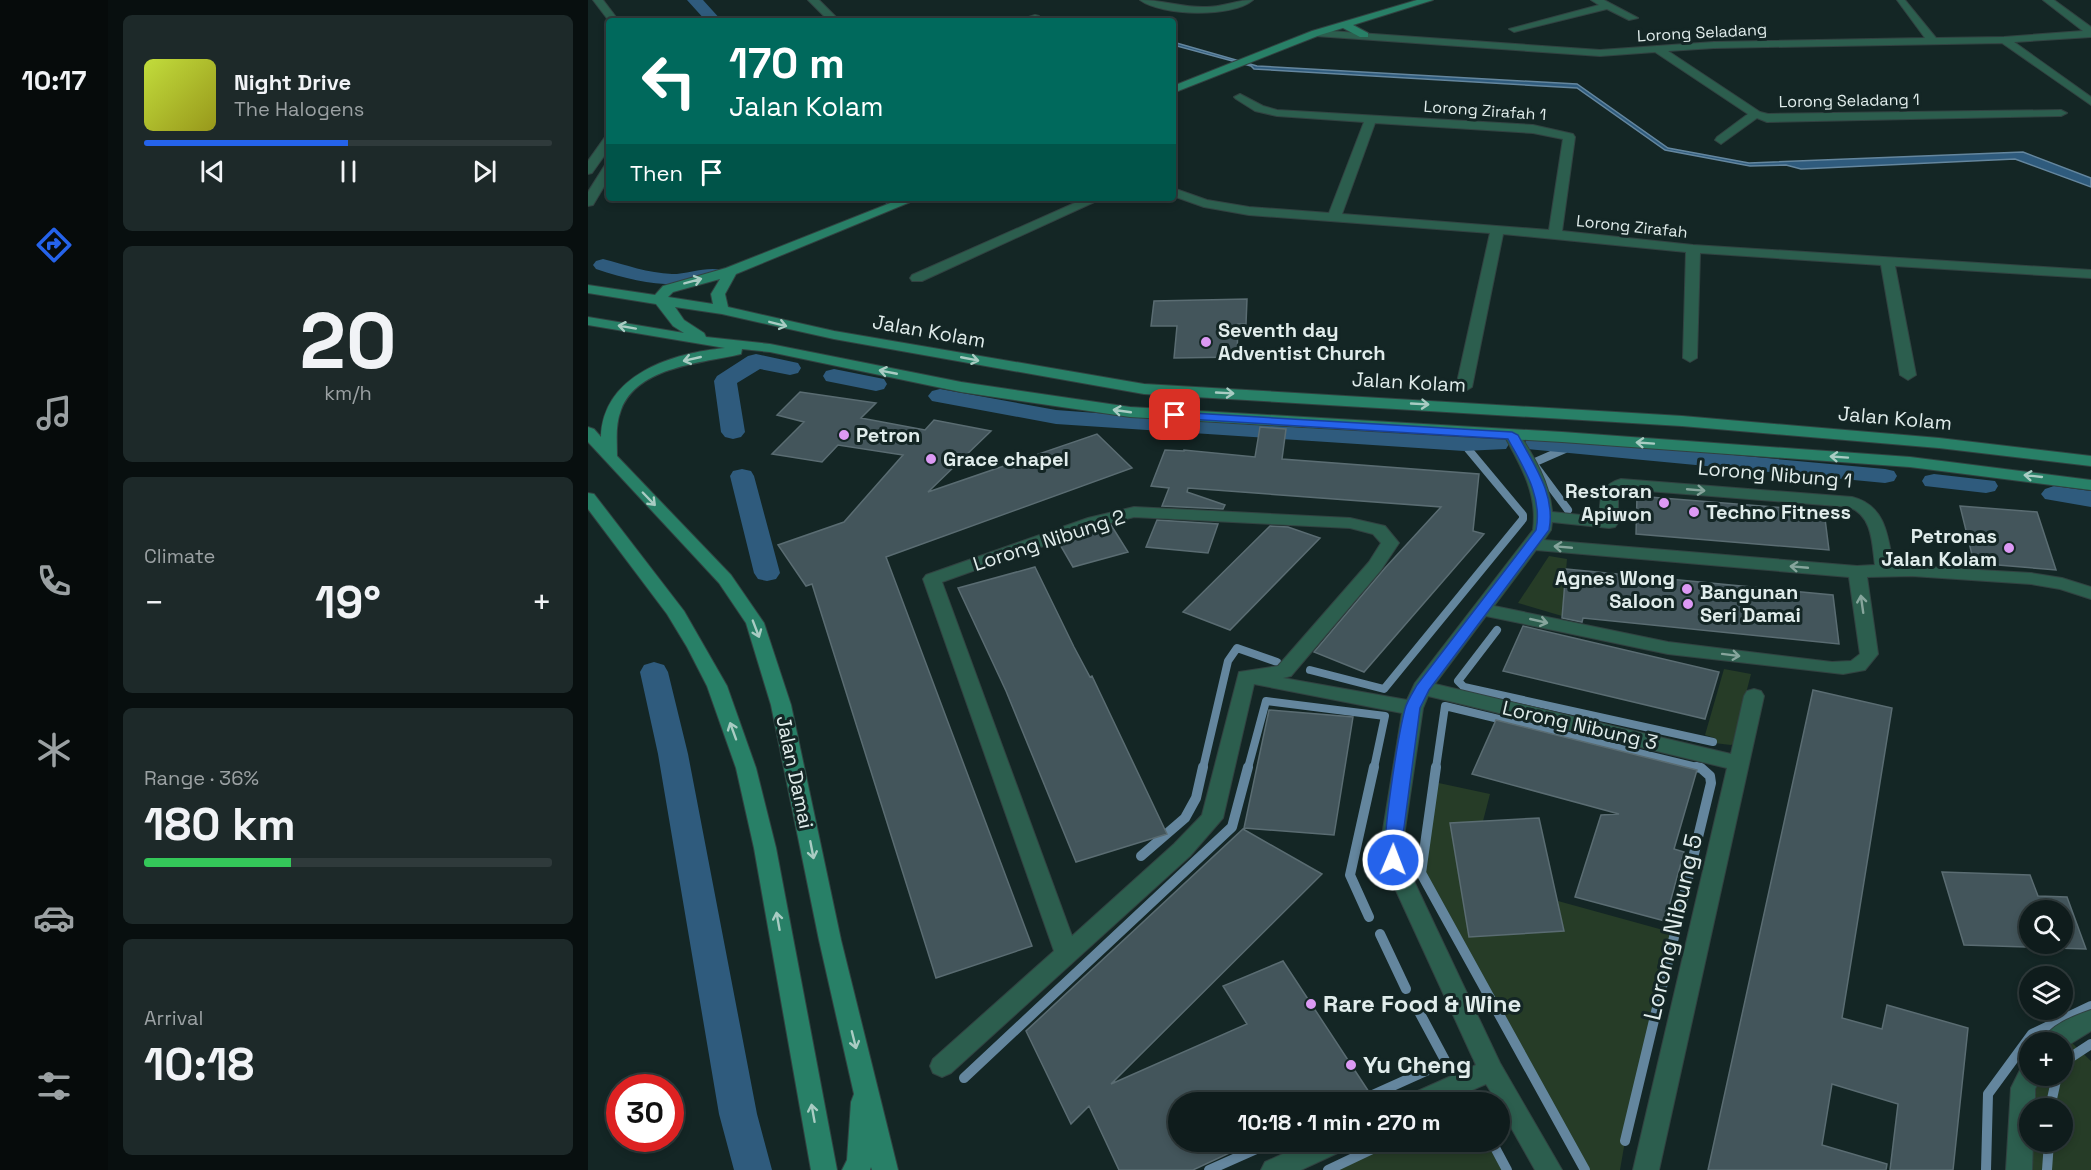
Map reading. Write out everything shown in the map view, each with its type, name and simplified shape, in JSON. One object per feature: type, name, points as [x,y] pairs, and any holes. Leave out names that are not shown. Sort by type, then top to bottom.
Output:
[{"type":"main road","points":[[1176,89],[1316,33],[1428,0]]},
{"type":"main road","points":[[1343,24],[1364,35]]},
{"type":"main road","points":[[705,341],[678,323],[671,311],[659,299],[668,289],[731,271],[906,201]]},
{"type":"main road","points":[[722,310],[718,294],[731,271]]},
{"type":"main road","name":"Jalan Kolam","points":[[588,289],[722,310],[834,335],[1144,389],[1449,405],[1741,426],[1939,443],[2091,461]]},
{"type":"main road","points":[[588,321],[705,341],[770,348],[961,387],[1130,412],[1910,462],[2091,485]]},
{"type":"main road","points":[[609,457],[609,424],[614,404],[627,390],[645,377],[672,364],[725,351],[770,348]]},
{"type":"main road","points":[[1449,405],[1481,415],[1512,435]]},
{"type":"main road","name":"Jalan Damai","points":[[588,432],[725,579],[755,623],[781,705],[830,940],[885,1170]]},
{"type":"main road","points":[[588,498],[675,611],[696,646],[717,686],[746,768],[765,848],[824,1170]]},
{"type":"main road","points":[[855,1170],[860,1163],[864,1082]]},
{"type":"street","points":[[597,0],[612,18]]},
{"type":"street","points":[[814,1],[827,0]]},
{"type":"street","points":[[1145,0],[1183,10],[1208,12],[1232,7],[1248,0]]},
{"type":"street","points":[[1596,0],[1633,18]]},
{"type":"street","points":[[2048,0],[2091,33]]},
{"type":"street","points":[[814,1],[832,18]]},
{"type":"street","points":[[1901,1],[1933,41]]},
{"type":"street","points":[[1514,29],[1608,6]]},
{"type":"street","name":"Lorong Seladang","points":[[1316,33],[1600,53],[1714,45],[2004,40],[2091,33]]},
{"type":"street","points":[[2004,40],[2091,102]]},
{"type":"street","name":"Lorong Seladang 1","points":[[1657,50],[1756,114],[1767,118],[2061,112]]},
{"type":"street","name":"Lorong Zirafah 1","points":[[1240,97],[1259,109],[1277,113],[1533,129],[1569,137],[1555,234]]},
{"type":"street","points":[[1721,140],[1756,114]]},
{"type":"street","points":[[1335,217],[1371,118]]},
{"type":"street","points":[[588,170],[606,144]]},
{"type":"street","points":[[588,202],[606,173]]},
{"type":"street","name":"Lorong Zirafah","points":[[1176,193],[1204,202],[1249,211],[1555,234],[1693,249],[2091,274]]},
{"type":"street","points":[[917,278],[1090,201]]},
{"type":"street","points":[[1464,387],[1497,231]]},
{"type":"street","points":[[1690,358],[1693,249]]},
{"type":"street","points":[[1887,262],[1908,375]]},
{"type":"street","points":[[1512,435],[1539,487],[1545,516],[1542,530],[1422,688],[1413,708],[1393,836],[1393,860],[1491,1070],[1549,1170]]},
{"type":"street","name":"Lorong Nibung 1","points":[[1609,523],[1609,493],[1614,486],[1620,484],[1852,502],[1866,507],[1874,515],[1885,569]]},
{"type":"street","name":"Lorong Nibung 2","points":[[1067,954],[932,579],[1094,522],[1134,512],[1350,523],[1379,530],[1390,543],[1380,558],[1284,671],[1251,676]]},
{"type":"street","points":[[1545,516],[1609,523],[1606,550]]},
{"type":"street","points":[[1532,544],[1857,572],[1885,569],[2059,582],[2091,593]]},
{"type":"street","points":[[1482,609],[1668,648],[1832,668],[1855,668],[1864,663],[1869,654],[1857,572]]},
{"type":"street","points":[[942,1066],[1200,834],[1212,818],[1251,676],[1413,708]]},
{"type":"street","name":"Lorong Nibung 3","points":[[1422,688],[1738,763]]},
{"type":"street","name":"Lorong Nibung 5","points":[[1646,1170],[1754,696]]},
{"type":"street","points":[[2068,1032],[2091,1020]]},
{"type":"street","points":[[1442,1092],[1491,1070]]},
{"type":"street","points":[[2019,1170],[2024,1086]]},
{"type":"street","points":[[1274,1170],[1313,1152]]},
{"type":"green space","points":[[1549,556],[1567,559],[1562,616],[1518,603]]},
{"type":"green space","points":[[1724,669],[1751,674],[1731,745],[1714,743],[1715,738],[1705,735]]},
{"type":"green space","points":[[1434,782],[1490,794],[1483,821],[1450,824],[1469,937],[1564,931],[1558,901],[1674,933],[1620,1170],[1584,1170],[1421,874]]},
{"type":"green space","points":[[2073,1044],[2091,1061],[2091,1170],[2031,1170],[2032,1152],[2073,1152],[2073,1098],[2034,1098],[2037,1086],[2073,1086]]},
{"type":"green space","points":[[1366,1152],[1497,1152],[1507,1170],[1328,1170]]},
{"type":"water","points":[[1176,43],[1257,66],[1577,84],[1668,148],[1749,163],[2023,152],[2091,178],[2091,187],[2015,159],[1801,169],[1786,165],[1750,166],[1665,150],[1577,88],[1254,69],[1251,66],[1176,46]]},
{"type":"building","name":"Seventh day Adventist Church","points":[[1247,299],[1246,324],[1238,324],[1237,357],[1174,358],[1177,326],[1151,326],[1154,301]]},
{"type":"building","points":[[800,392],[876,403],[861,418],[925,430],[934,420],[991,431],[928,492],[1097,434],[1132,468],[886,557],[1032,946],[936,978],[812,584],[806,586],[778,545],[844,522],[903,455],[838,445],[822,462],[772,454],[804,422],[777,415]]},
{"type":"building","points":[[1260,427],[1286,429],[1282,459],[1479,474],[1473,531],[1484,534],[1364,672],[1314,652],[1385,568],[1441,507],[1188,488],[1187,492],[1225,505],[1223,509],[1162,506],[1169,488],[1151,486],[1165,450],[1255,457]]},
{"type":"building","points":[[1637,496],[1824,511],[1829,550],[1636,534]]},
{"type":"building","name":"Petronas Jalan Kolam","points":[[1960,506],[2037,512],[2056,570],[1974,563]]},
{"type":"building","points":[[1157,520],[1218,524],[1208,553],[1146,547]]},
{"type":"building","points":[[1111,525],[1128,552],[1073,567],[1059,543]]},
{"type":"building","points":[[1270,526],[1288,527],[1320,538],[1230,630],[1183,612]]},
{"type":"building","points":[[1035,567],[1074,647],[1090,677],[1092,676],[1167,834],[1076,862],[1006,691],[958,588]]},
{"type":"building","name":"Bangunan Seri Damai","points":[[1566,569],[1833,595],[1839,644],[1583,618],[1582,622],[1562,618]]},
{"type":"building","points":[[1523,626],[1719,672],[1705,719],[1503,671]]},
{"type":"building","points":[[1813,690],[1892,708],[1842,1018],[1882,1029],[1887,1005],[1968,1028],[1953,1170],[1890,1170],[1898,1104],[1832,1084],[1822,1145],[1887,1164],[1886,1170],[1708,1170]]},
{"type":"building","points":[[1269,710],[1353,717],[1334,835],[1244,828]]},
{"type":"building","points":[[1496,720],[1697,770],[1674,849],[1684,852],[1665,921],[1575,897],[1601,815],[1619,814],[1472,774]]},
{"type":"building","points":[[1539,818],[1564,931],[1469,937],[1450,823]]},
{"type":"building","points":[[1243,829],[1322,874],[1111,1084],[1247,1024],[1223,986],[1283,961],[1369,1092],[1168,1092],[1168,1152],[1232,1152],[1193,1170],[1119,1170],[1089,1106],[1071,1124],[1026,1031]]},
{"type":"building","points":[[1942,872],[2030,875],[2038,896],[2067,897],[2068,900],[2019,900],[2019,947],[1964,945]]},
{"type":"building","points":[[2073,913],[2086,949],[2073,949]]},
{"type":"waterway","points":[[695,0],[711,18]]},
{"type":"waterway","points":[[603,265],[631,274],[659,279],[700,278],[715,274]]},
{"type":"waterway","points":[[733,432],[725,381],[756,361],[790,368]]},
{"type":"waterway","points":[[834,376],[876,384]]},
{"type":"waterway","points":[[940,396],[1056,417],[1273,433],[1497,444]]},
{"type":"waterway","points":[[1464,444],[1469,450]]},
{"type":"waterway","points":[[1536,444],[1885,476]]},
{"type":"waterway","points":[[1562,450],[1571,446]]},
{"type":"waterway","points":[[1310,670],[1384,689],[1523,519],[1523,515],[1468,449]]},
{"type":"waterway","points":[[1565,449],[1533,463],[1568,510]]},
{"type":"waterway","points":[[742,476],[767,573]]},
{"type":"waterway","points":[[1934,481],[1986,486]]},
{"type":"waterway","points":[[2054,494],[2091,499]]},
{"type":"waterway","points":[[1497,630],[1458,681],[1464,687],[1713,742]]},
{"type":"waterway","points":[[1203,768],[1228,661],[1237,648],[1277,662]]},
{"type":"waterway","points":[[654,672],[673,754],[738,1114],[753,1168]]},
{"type":"waterway","points":[[1248,768],[1266,701],[1385,716],[1374,768]]},
{"type":"waterway","points":[[1436,768],[1445,706],[1701,768]]},
{"type":"waterway","points":[[1141,856],[1185,818],[1196,798],[1203,767]]},
{"type":"waterway","points":[[964,1078],[1232,827],[1248,767]]},
{"type":"waterway","points":[[1369,917],[1350,875],[1374,767]]},
{"type":"waterway","points":[[1436,767],[1421,873],[1585,1170]]},
{"type":"waterway","points":[[1696,767],[1701,768]]},
{"type":"waterway","points":[[1625,1141],[1711,783],[1710,776],[1701,768]]},
{"type":"waterway","points":[[1380,934],[1406,989]]},
{"type":"waterway","points":[[1986,1170],[1988,1094],[2032,1034],[2091,1006]]},
{"type":"waterway","points":[[1379,1092],[1446,1062],[1417,1008]]},
{"type":"waterway","points":[[2073,1056],[2091,1044]]},
{"type":"waterway","points":[[2052,1098],[2055,1086]]},
{"type":"waterway","points":[[1209,1170],[1250,1152]]},
{"type":"waterway","points":[[1328,1170],[1366,1152]]},
{"type":"waterway","points":[[1497,1152],[1507,1170]]},
{"type":"waterway","points":[[2047,1170],[2048,1152]]},
{"type":"place","name":"Seventh day Adventist Church","points":[[1206,342]]},
{"type":"place","name":"Petron","points":[[844,435]]},
{"type":"place","name":"Grace chapel","points":[[931,459]]},
{"type":"place","name":"Restoran Apiwon","points":[[1664,503]]},
{"type":"place","name":"Techno Fitness","points":[[1694,512]]},
{"type":"place","name":"Petronas Jalan Kolam","points":[[2009,548]]},
{"type":"place","name":"Agnes Wong Saloon","points":[[1687,589]]},
{"type":"place","name":"Bangunan Seri Damai","points":[[1688,604]]},
{"type":"place","name":"Rare Food & Wine","points":[[1311,1004]]},
{"type":"place","name":"Yu Cheng","points":[[1351,1065]]},
{"type":"route","points":[[1175,415],[1512,435],[1539,487],[1545,516],[1542,530],[1422,688],[1413,708],[1393,836],[1393,860]]}]
